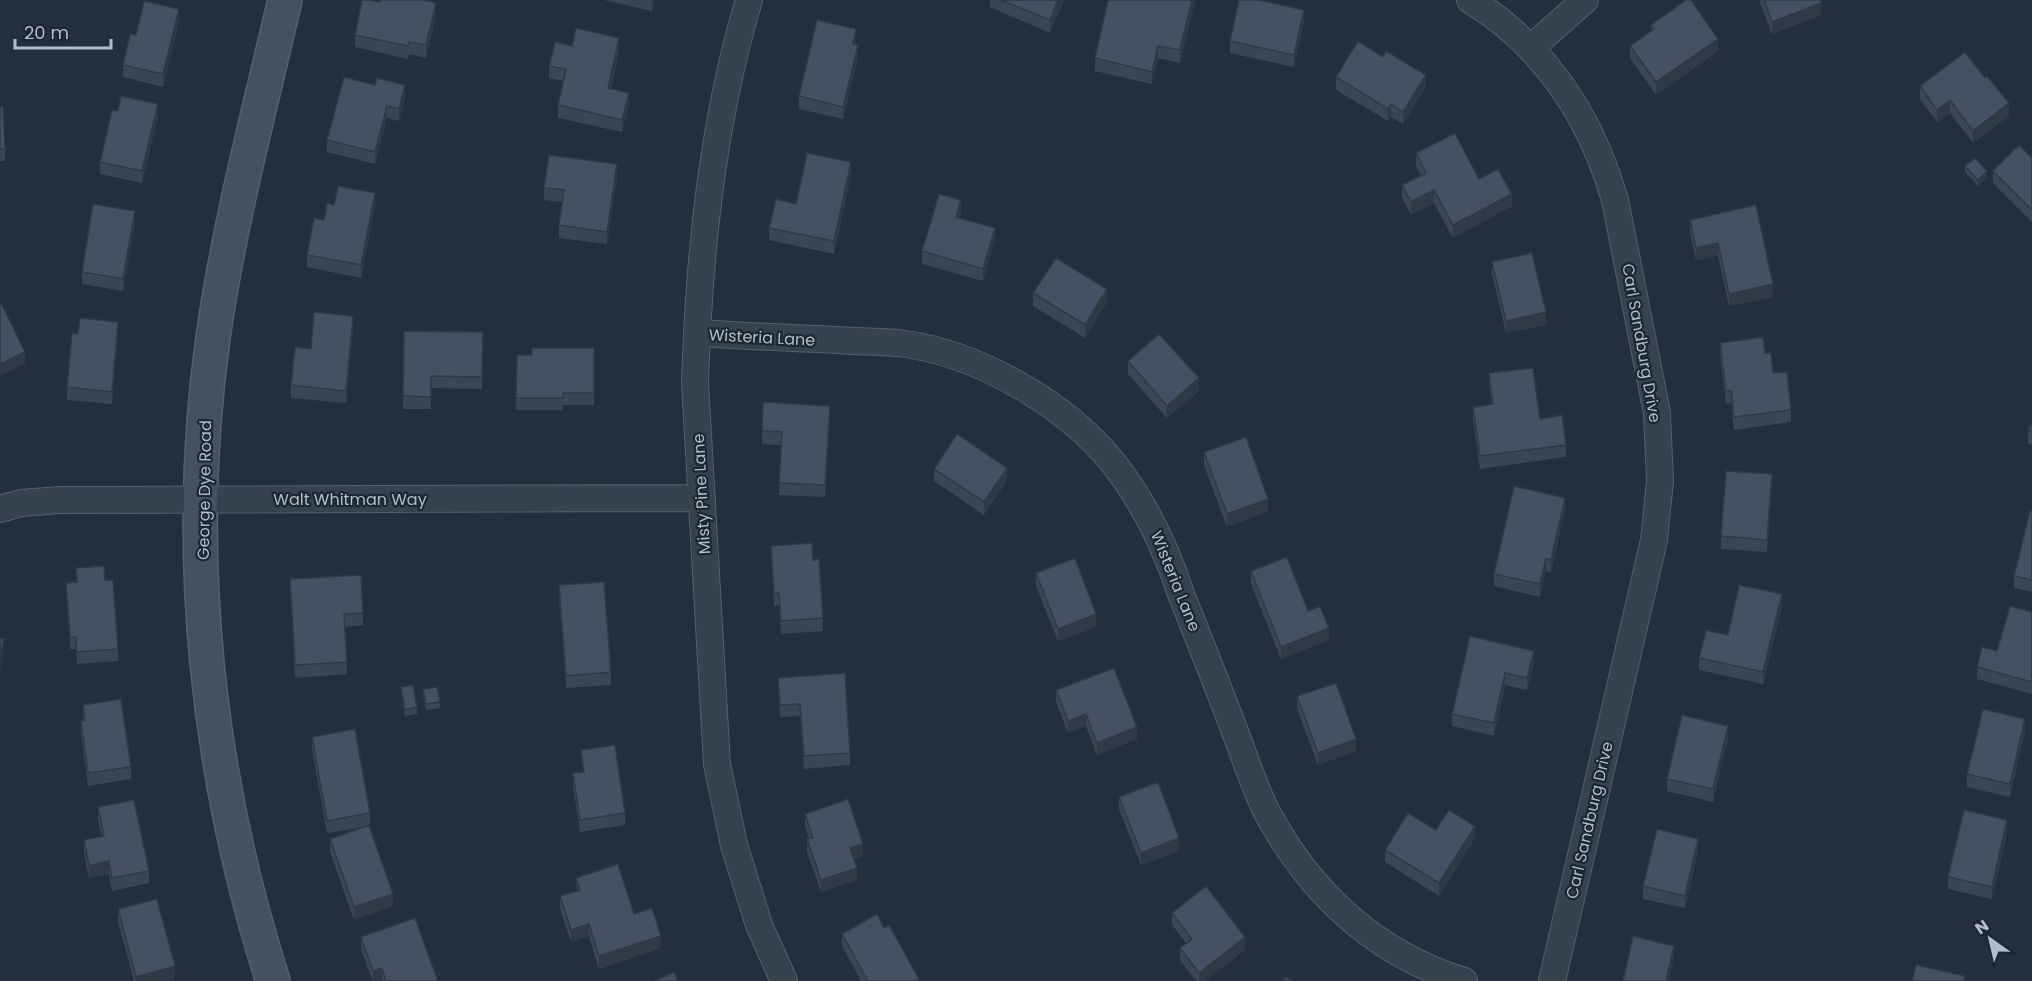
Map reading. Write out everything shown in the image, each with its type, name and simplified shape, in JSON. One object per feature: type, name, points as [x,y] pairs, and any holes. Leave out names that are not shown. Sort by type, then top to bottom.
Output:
[{"type":"street","name":"George Dye Road","points":[[273,981],[254,923],[230,823],[213,723],[203,620],[200,499],[213,340],[229,238],[285,0]]},
{"type":"street","name":"Misty Pine Lane","points":[[749,0],[719,128],[704,230],[695,383],[717,764],[734,845],[759,925],[784,981]]},
{"type":"street","name":"Carl Sandburg Drive","points":[[1470,0],[1503,22],[1531,48],[1562,84],[1588,128],[1606,170],[1615,200],[1657,413],[1660,480],[1653,540],[1552,981]]},
{"type":"street","points":[[1531,48],[1585,0]]},
{"type":"street","name":"Wisteria Lane","points":[[697,333],[906,344],[958,357],[1008,378],[1054,407],[1090,438],[1122,474],[1151,519],[1171,563],[1181,594],[1267,812],[1292,856],[1324,895],[1361,928],[1403,956],[1464,981]]},
{"type":"street","name":"Walt Whitman Way","points":[[0,509],[21,503],[60,500],[702,498]]},
{"type":"building","points":[[362,0],[380,2],[380,0],[424,0],[436,3],[426,45],[409,42],[408,46],[355,35]]},
{"type":"building","points":[[1001,0],[1058,0],[1050,20]]},
{"type":"building","points":[[1108,0],[1192,0],[1180,50],[1158,46],[1152,72],[1095,58]]},
{"type":"building","points":[[1239,0],[1259,0],[1304,10],[1294,55],[1230,41]]},
{"type":"building","points":[[1686,0],[1691,0],[1718,39],[1656,82],[1630,46],[1654,29],[1651,25]]},
{"type":"building","points":[[1764,0],[1820,0],[1821,3],[1772,22]]},
{"type":"building","points":[[144,1],[179,9],[163,74],[123,65],[130,34],[136,35]]},
{"type":"building","points":[[817,20],[856,29],[853,44],[858,45],[843,107],[799,96]]},
{"type":"building","points":[[576,28],[619,38],[608,88],[629,93],[622,120],[558,105],[566,69],[549,66],[555,42],[572,46]]},
{"type":"building","points":[[1358,41],[1383,57],[1386,51],[1426,75],[1403,112],[1391,104],[1388,109],[1336,77]]},
{"type":"building","points":[[1965,52],[1985,78],[1987,76],[2009,103],[1973,131],[1950,100],[1937,110],[1920,86]]},
{"type":"building","points":[[344,77],[375,85],[377,78],[405,85],[399,109],[387,106],[375,152],[327,140]]},
{"type":"building","points":[[121,96],[158,104],[142,171],[100,162],[112,110],[118,111]]},
{"type":"building","points":[[3,106],[5,149],[0,149],[0,107]]},
{"type":"building","points":[[1455,133],[1479,179],[1498,169],[1512,194],[1453,225],[1434,190],[1411,202],[1402,185],[1426,173],[1416,153]]},
{"type":"building","points":[[2019,145],[2032,158],[2032,210],[1993,171]]},
{"type":"building","points":[[807,153],[851,162],[834,241],[769,228],[776,199],[796,204]]},
{"type":"building","points":[[549,155],[617,164],[607,232],[559,225],[564,190],[544,188]]},
{"type":"building","points":[[1975,158],[1987,171],[1978,180],[1965,166]]},
{"type":"building","points":[[338,186],[375,193],[361,265],[307,255],[314,218],[324,220],[327,203],[334,205]]},
{"type":"building","points":[[939,194],[961,200],[956,217],[995,228],[983,269],[922,251]]},
{"type":"building","points":[[93,204],[135,211],[123,279],[82,272]]},
{"type":"building","points":[[1756,205],[1773,284],[1729,294],[1718,243],[1696,248],[1690,220]]},
{"type":"building","points":[[1532,253],[1546,312],[1506,321],[1492,262]]},
{"type":"building","points":[[1056,258],[1107,289],[1085,325],[1033,293]]},
{"type":"building","points":[[0,304],[25,352],[0,364]]},
{"type":"building","points":[[314,312],[353,316],[346,391],[291,385],[295,347],[311,349]]},
{"type":"building","points":[[80,318],[118,322],[112,392],[67,387],[72,333],[78,334]]},
{"type":"building","points":[[404,331],[483,332],[482,377],[431,376],[431,397],[403,396]]},
{"type":"building","points":[[1159,334],[1199,378],[1167,406],[1128,361]]},
{"type":"building","points":[[1763,337],[1765,353],[1771,353],[1773,373],[1787,372],[1791,410],[1734,417],[1731,391],[1726,391],[1720,343]]},
{"type":"building","points":[[532,348],[594,348],[594,393],[563,393],[563,398],[516,398],[517,355],[532,355]]},
{"type":"building","points":[[1533,368],[1540,419],[1562,415],[1566,445],[1480,456],[1473,407],[1493,404],[1489,373]]},
{"type":"building","points":[[763,402],[830,406],[825,485],[779,483],[782,432],[762,431]]},
{"type":"building","points":[[957,434],[1007,468],[984,502],[934,469]]},
{"type":"building","points":[[1246,437],[1268,499],[1227,514],[1204,452]]},
{"type":"building","points":[[1726,471],[1772,474],[1767,540],[1721,536]]},
{"type":"building","points":[[1514,486],[1565,498],[1551,560],[1546,559],[1540,584],[1494,574]]},
{"type":"building","points":[[2030,511],[2032,511],[2032,580],[2014,576]]},
{"type":"building","points":[[812,543],[813,560],[819,559],[823,618],[781,621],[779,593],[774,593],[771,546]]},
{"type":"building","points":[[1287,557],[1308,611],[1320,606],[1329,628],[1281,647],[1251,571]]},
{"type":"building","points":[[1075,558],[1096,614],[1058,629],[1036,573]]},
{"type":"building","points":[[104,566],[105,580],[113,580],[118,649],[77,652],[76,637],[70,637],[66,583],[77,582],[76,568]]},
{"type":"building","points":[[361,575],[363,613],[344,614],[347,662],[295,665],[290,579]]},
{"type":"building","points":[[604,582],[611,672],[566,676],[559,585]]},
{"type":"building","points":[[1739,585],[1782,594],[1763,672],[1699,658],[1706,630],[1728,635]]},
{"type":"building","points":[[2010,606],[2032,612],[2032,682],[1977,667],[1982,647],[1997,651]]},
{"type":"building","points":[[1470,636],[1534,651],[1527,678],[1505,673],[1494,723],[1452,714]]},
{"type":"building","points":[[0,638],[4,639],[0,659]]},
{"type":"building","points":[[1114,668],[1137,727],[1097,743],[1086,714],[1068,721],[1056,690]]},
{"type":"building","points":[[845,673],[850,753],[804,756],[800,704],[780,705],[778,678]]},
{"type":"building","points":[[1336,683],[1356,739],[1318,753],[1297,696]]},
{"type":"building","points":[[413,685],[417,707],[405,710],[401,687]]},
{"type":"building","points":[[437,687],[440,702],[426,704],[423,689]]},
{"type":"building","points":[[121,699],[131,767],[88,773],[81,721],[85,721],[83,705]]},
{"type":"building","points":[[1983,709],[2025,719],[2010,784],[1967,774]]},
{"type":"building","points":[[1682,715],[1728,726],[1713,789],[1667,779]]},
{"type":"building","points":[[355,729],[370,813],[327,821],[312,737]]},
{"type":"building","points":[[615,745],[625,813],[580,820],[573,773],[584,772],[581,750]]},
{"type":"building","points":[[1158,782],[1179,838],[1141,853],[1119,797]]},
{"type":"building","points":[[848,799],[863,844],[850,848],[857,868],[821,880],[807,839],[813,838],[805,814]]},
{"type":"building","points":[[134,800],[149,871],[112,878],[109,861],[89,866],[84,840],[104,836],[98,807]]},
{"type":"building","points":[[1449,810],[1475,826],[1439,883],[1385,850],[1408,813],[1436,830]]},
{"type":"building","points":[[1964,810],[2007,820],[1992,887],[1948,877]]},
{"type":"building","points":[[369,825],[393,894],[354,907],[330,839]]},
{"type":"building","points":[[1657,829],[1698,839],[1685,896],[1643,886]]},
{"type":"building","points":[[618,864],[634,914],[652,908],[661,936],[599,956],[589,924],[571,930],[560,896],[580,890],[576,878]]},
{"type":"building","points":[[1206,886],[1245,937],[1199,973],[1180,948],[1192,939],[1172,913]]},
{"type":"building","points":[[157,899],[175,966],[136,977],[118,909]]},
{"type":"building","points":[[877,914],[884,928],[889,925],[919,979],[915,981],[868,981],[842,934]]},
{"type":"building","points":[[415,918],[438,981],[386,981],[382,968],[373,971],[361,937]]},
{"type":"building","points":[[1633,936],[1674,946],[1666,981],[1623,981]]},
{"type":"building","points":[[1916,965],[1965,976],[1964,981],[1912,981]]},
{"type":"building","points":[[674,972],[678,981],[655,981]]}]
